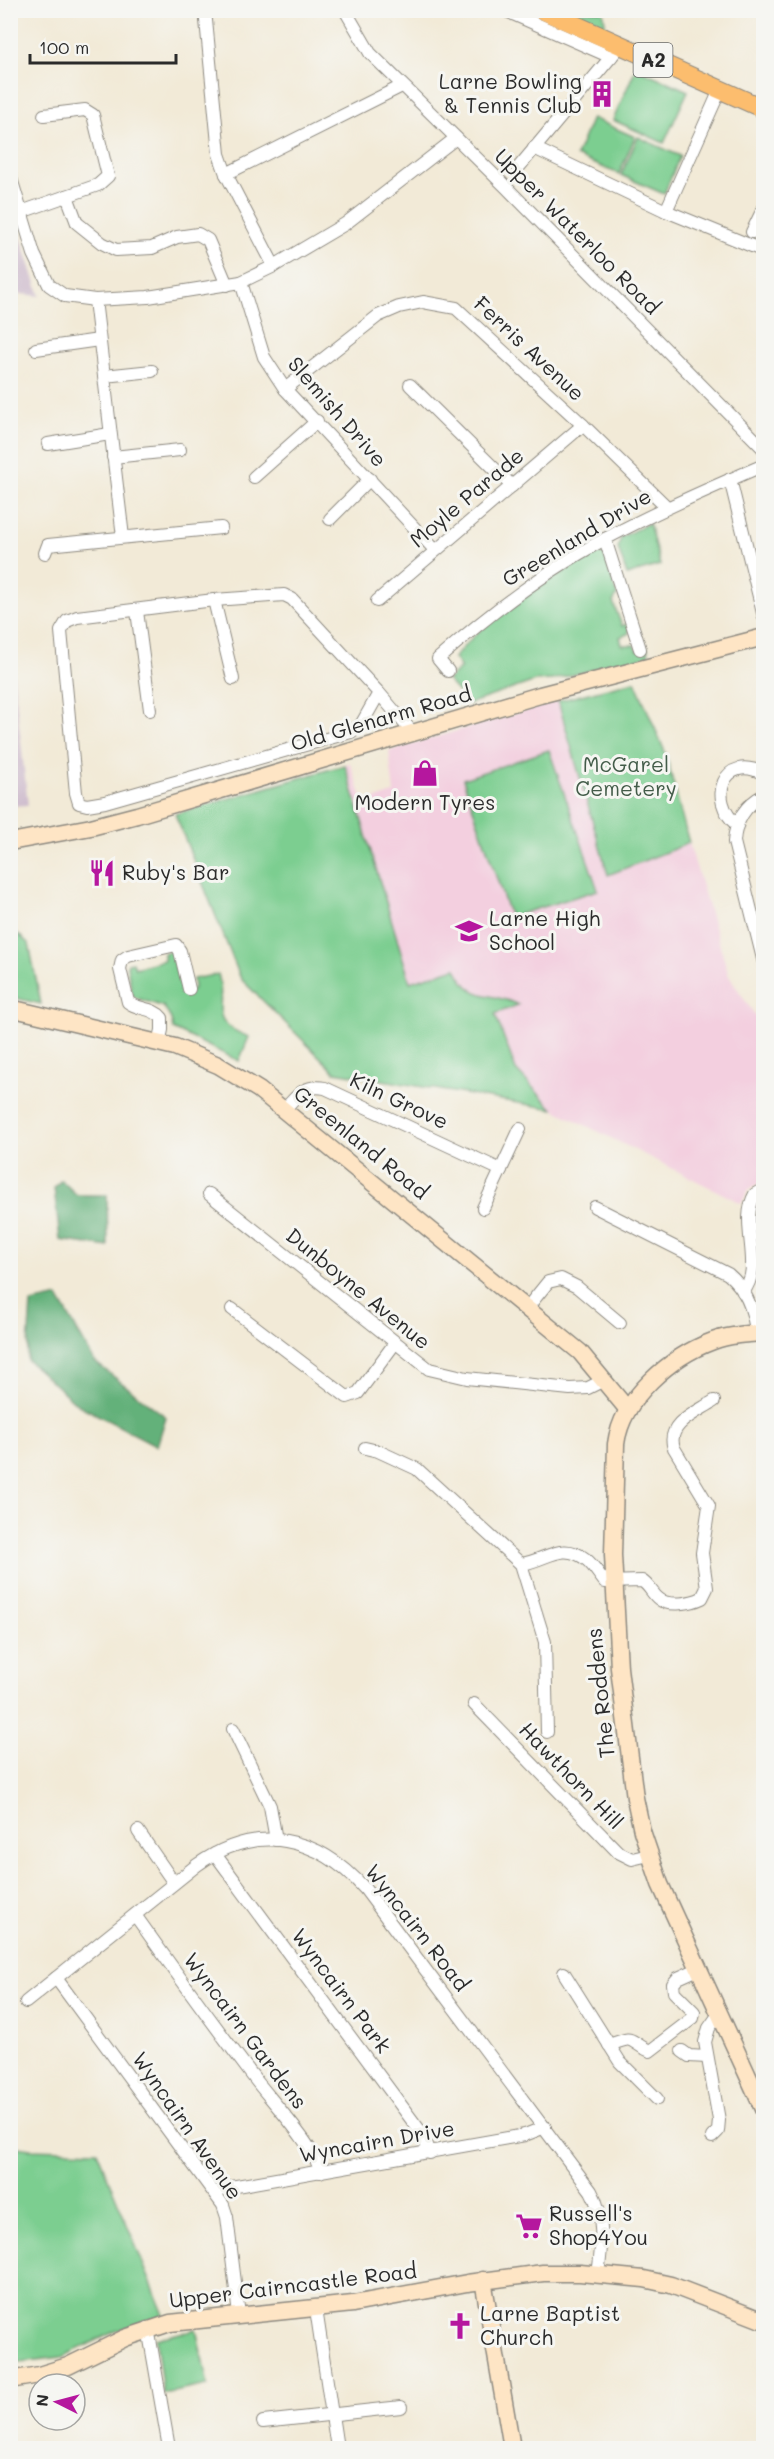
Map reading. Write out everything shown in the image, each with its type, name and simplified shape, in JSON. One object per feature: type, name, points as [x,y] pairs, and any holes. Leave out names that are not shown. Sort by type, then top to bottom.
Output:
[{"type":"main road","name":"A2","points":[[542,10],[616,51],[764,109]]},
{"type":"street","points":[[205,10],[219,154],[225,174],[274,266]]},
{"type":"street","name":"Upper Waterloo Road","points":[[345,10],[363,43],[402,86],[764,449]]},
{"type":"street","points":[[504,10],[616,51],[518,168]]},
{"type":"street","points":[[225,174],[402,86]]},
{"type":"street","points":[[666,211],[720,90]]},
{"type":"street","points":[[21,212],[98,185],[108,176],[93,115],[85,110],[44,115]]},
{"type":"street","points":[[10,175],[34,255],[49,285],[65,296],[95,300],[148,297],[241,282],[274,266],[345,224],[456,138]]},
{"type":"street","points":[[534,148],[666,211],[764,251]]},
{"type":"street","points":[[67,196],[77,223],[102,243],[116,250],[152,248],[177,237],[198,234],[208,240],[227,285]]},
{"type":"street","points":[[752,232],[764,207]]},
{"type":"street","name":"Slemish Drive","points":[[241,282],[264,357],[285,389],[435,550]]},
{"type":"street","points":[[95,300],[123,537]]},
{"type":"street","name":"Ferris Avenue","points":[[285,389],[378,316],[399,307],[423,303],[456,308],[583,425],[667,507]]},
{"type":"street","points":[[36,350],[99,340]]},
{"type":"street","points":[[104,376],[152,371]]},
{"type":"street","points":[[410,385],[512,486]]},
{"type":"street","points":[[254,477],[317,421]]},
{"type":"street","name":"Moyle Parade","points":[[377,601],[583,425]]},
{"type":"street","points":[[48,444],[110,434]]},
{"type":"street","points":[[113,457],[180,450]]},
{"type":"street","name":"Greenland Drive","points":[[448,671],[438,659],[465,634],[527,587],[605,539],[667,507],[764,465]]},
{"type":"street","points":[[330,519],[370,479]]},
{"type":"street","points":[[730,479],[764,616]]},
{"type":"street","points":[[45,554],[48,545],[221,528]]},
{"type":"street","points":[[605,539],[640,649]]},
{"type":"street","points":[[379,693],[361,725],[351,732],[105,802],[87,805],[79,803],[76,793],[61,631],[67,621],[77,617],[214,600],[284,595],[292,599],[379,693],[412,732]]},
{"type":"street","points":[[214,600],[233,679]]},
{"type":"street","points":[[137,611],[150,711]]},
{"type":"street","name":"Old Glenarm Road","points":[[10,842],[91,827],[136,815],[540,695],[764,637]]},
{"type":"street","points":[[737,825],[726,813],[721,793],[722,783],[738,769],[749,768],[764,774]]},
{"type":"street","points":[[763,963],[735,846],[737,825],[748,807],[764,795]]},
{"type":"street","points":[[159,1043],[162,1030],[161,1016],[155,1011],[129,1003],[120,969],[122,960],[127,956],[176,945],[180,951],[189,989]]},
{"type":"street","name":"Greenland Road","points":[[10,1008],[159,1043],[194,1054],[218,1065],[259,1090],[580,1352],[628,1410]]},
{"type":"street","name":"Kiln Grove","points":[[285,1109],[307,1088],[325,1088],[501,1170]]},
{"type":"street","points":[[483,1208],[520,1129]]},
{"type":"street","points":[[743,1292],[752,1276],[750,1206],[755,1194],[764,1189]]},
{"type":"street","name":"Dunboyne Avenue","points":[[209,1194],[426,1367],[453,1376],[570,1389],[586,1388],[604,1380]]},
{"type":"street","points":[[595,1207],[724,1272],[738,1283],[760,1333]]},
{"type":"street","points":[[527,1308],[549,1281],[562,1279],[577,1287],[620,1323]]},
{"type":"street","points":[[232,1309],[346,1396],[353,1396],[359,1392],[395,1343]]},
{"type":"street","name":"The Roddens","points":[[760,1333],[716,1340],[689,1352],[667,1368],[628,1410],[618,1430],[616,1444],[613,1581],[627,1742],[635,1798],[649,1855],[698,1969],[764,2111]]},
{"type":"street","points":[[521,1564],[533,1563],[564,1550],[573,1552],[588,1561],[605,1582],[642,1581],[658,1599],[667,1603],[695,1600],[705,1594],[707,1585],[702,1549],[708,1504],[674,1448],[672,1440],[673,1430],[677,1426],[714,1401]]},
{"type":"street","points":[[365,1448],[378,1451],[417,1468],[521,1564],[545,1642],[547,1732]]},
{"type":"street","name":"Hawthorn Hill","points":[[474,1704],[619,1853],[632,1859],[649,1855]]},
{"type":"street","points":[[233,1729],[270,1806],[276,1840]]},
{"type":"street","points":[[138,1831],[174,1883]]},
{"type":"street","name":"Wyncairn Road","points":[[26,2002],[174,1883],[215,1854],[243,1842],[276,1840],[300,1844],[323,1854],[342,1866],[358,1881],[591,2190],[597,2202],[601,2227],[598,2274]]},
{"type":"street","name":"Wyncairn Park","points":[[215,1854],[423,2135],[430,2153]]},
{"type":"street","name":"Wyncairn Gardens","points":[[135,1915],[191,1994],[293,2128],[316,2161],[320,2172]]},
{"type":"street","points":[[609,2045],[628,2038],[635,2040],[642,2048],[650,2051],[693,2018],[694,2012],[674,1992],[673,1984],[678,1978],[698,1969]]},
{"type":"street","points":[[569,1975],[620,2062],[656,2098],[645,2106]]},
{"type":"street","name":"Wyncairn Avenue","points":[[56,1978],[215,2193],[227,2217],[239,2315]]},
{"type":"street","points":[[712,2137],[718,2132],[719,2120],[705,2042],[709,2028],[719,2014]]},
{"type":"street","points":[[682,2051],[689,2056],[707,2057]]},
{"type":"street","name":"Wyncairn Drive","points":[[215,2193],[225,2188],[525,2135],[545,2127]]},
{"type":"street","name":"Upper Cairncastle Road","points":[[10,2380],[39,2375],[68,2366],[148,2328],[185,2321],[316,2309],[383,2300],[483,2280],[543,2273],[598,2274],[644,2279],[670,2285],[764,2321]]},
{"type":"street","points":[[483,2280],[512,2448]]},
{"type":"street","points":[[316,2309],[337,2448]]},
{"type":"street","points":[[148,2328],[169,2448]]},
{"type":"street","points":[[262,2422],[401,2407]]},
{"type":"shaded area","points":[[11,207],[40,296],[11,293]]},
{"type":"shaded area","points":[[11,653],[28,805],[11,806]]},
{"type":"shaded area","name":"Larne High School","points":[[558,701],[608,875],[689,843],[729,976],[763,1027],[763,1180],[749,1190],[741,1203],[553,1109],[335,1072],[241,979],[175,814],[350,763],[364,803],[394,793],[389,751]]},
{"type":"shaded area","points":[[763,1194],[763,1314],[757,1255],[757,1225],[760,1195]]},
{"type":"green space","points":[[570,11],[603,11],[606,28]]},
{"type":"green space","points":[[636,68],[688,91],[664,143],[613,120]]},
{"type":"green space","points":[[592,118],[635,137],[619,174],[576,156]]},
{"type":"green space","points":[[638,137],[680,156],[664,194],[621,175]]},
{"type":"green space","points":[[649,523],[660,565],[627,575],[618,548],[621,537]]},
{"type":"green space","points":[[597,552],[605,555],[617,595],[613,602],[622,626],[627,624],[630,629],[628,634],[620,637],[622,645],[634,645],[637,650],[647,647],[649,656],[552,680],[535,681],[469,704],[447,680],[461,668],[454,658],[469,641],[502,612],[539,586]]},
{"type":"green space","name":"McGarel Cemetery","points":[[635,681],[665,752],[689,843],[608,875],[558,701]]},
{"type":"green space","points":[[549,750],[598,890],[510,917],[463,779]]},
{"type":"green space","points":[[345,765],[410,982],[456,968],[468,987],[475,992],[518,1005],[495,1014],[516,1070],[553,1109],[335,1072],[241,979],[175,814]]},
{"type":"green space","points":[[12,929],[29,944],[41,1004],[11,997],[10,930]]},
{"type":"green space","points":[[169,951],[172,953],[181,991],[194,989],[193,979],[218,974],[222,1018],[235,1031],[249,1037],[239,1061],[173,1029],[171,1019],[164,1007],[133,997],[128,963],[133,962],[135,968],[164,960],[164,953]]},
{"type":"green space","points":[[61,1180],[77,1195],[107,1195],[108,1247],[60,1240],[54,1188]]},
{"type":"green space","points":[[58,1297],[95,1362],[166,1417],[157,1446],[78,1405],[27,1360],[31,1303]]},
{"type":"green space","points":[[11,2146],[30,2149],[97,2151],[164,2315],[116,2331],[62,2357],[11,2363]]},
{"type":"green space","points":[[196,2329],[208,2385],[163,2394],[156,2339]]},
{"type":"place","name":"Larne Bowling & Tennis Club","points":[[602,94]]},
{"type":"place","name":"Modern Tyres","points":[[425,773]]},
{"type":"place","name":"Ruby's Bar","points":[[102,873]]},
{"type":"place","name":"Larne High School","points":[[469,931]]},
{"type":"place","name":"Russell's Shop4You","points":[[529,2226]]},
{"type":"place","name":"Larne Baptist Church","points":[[460,2326]]}]
